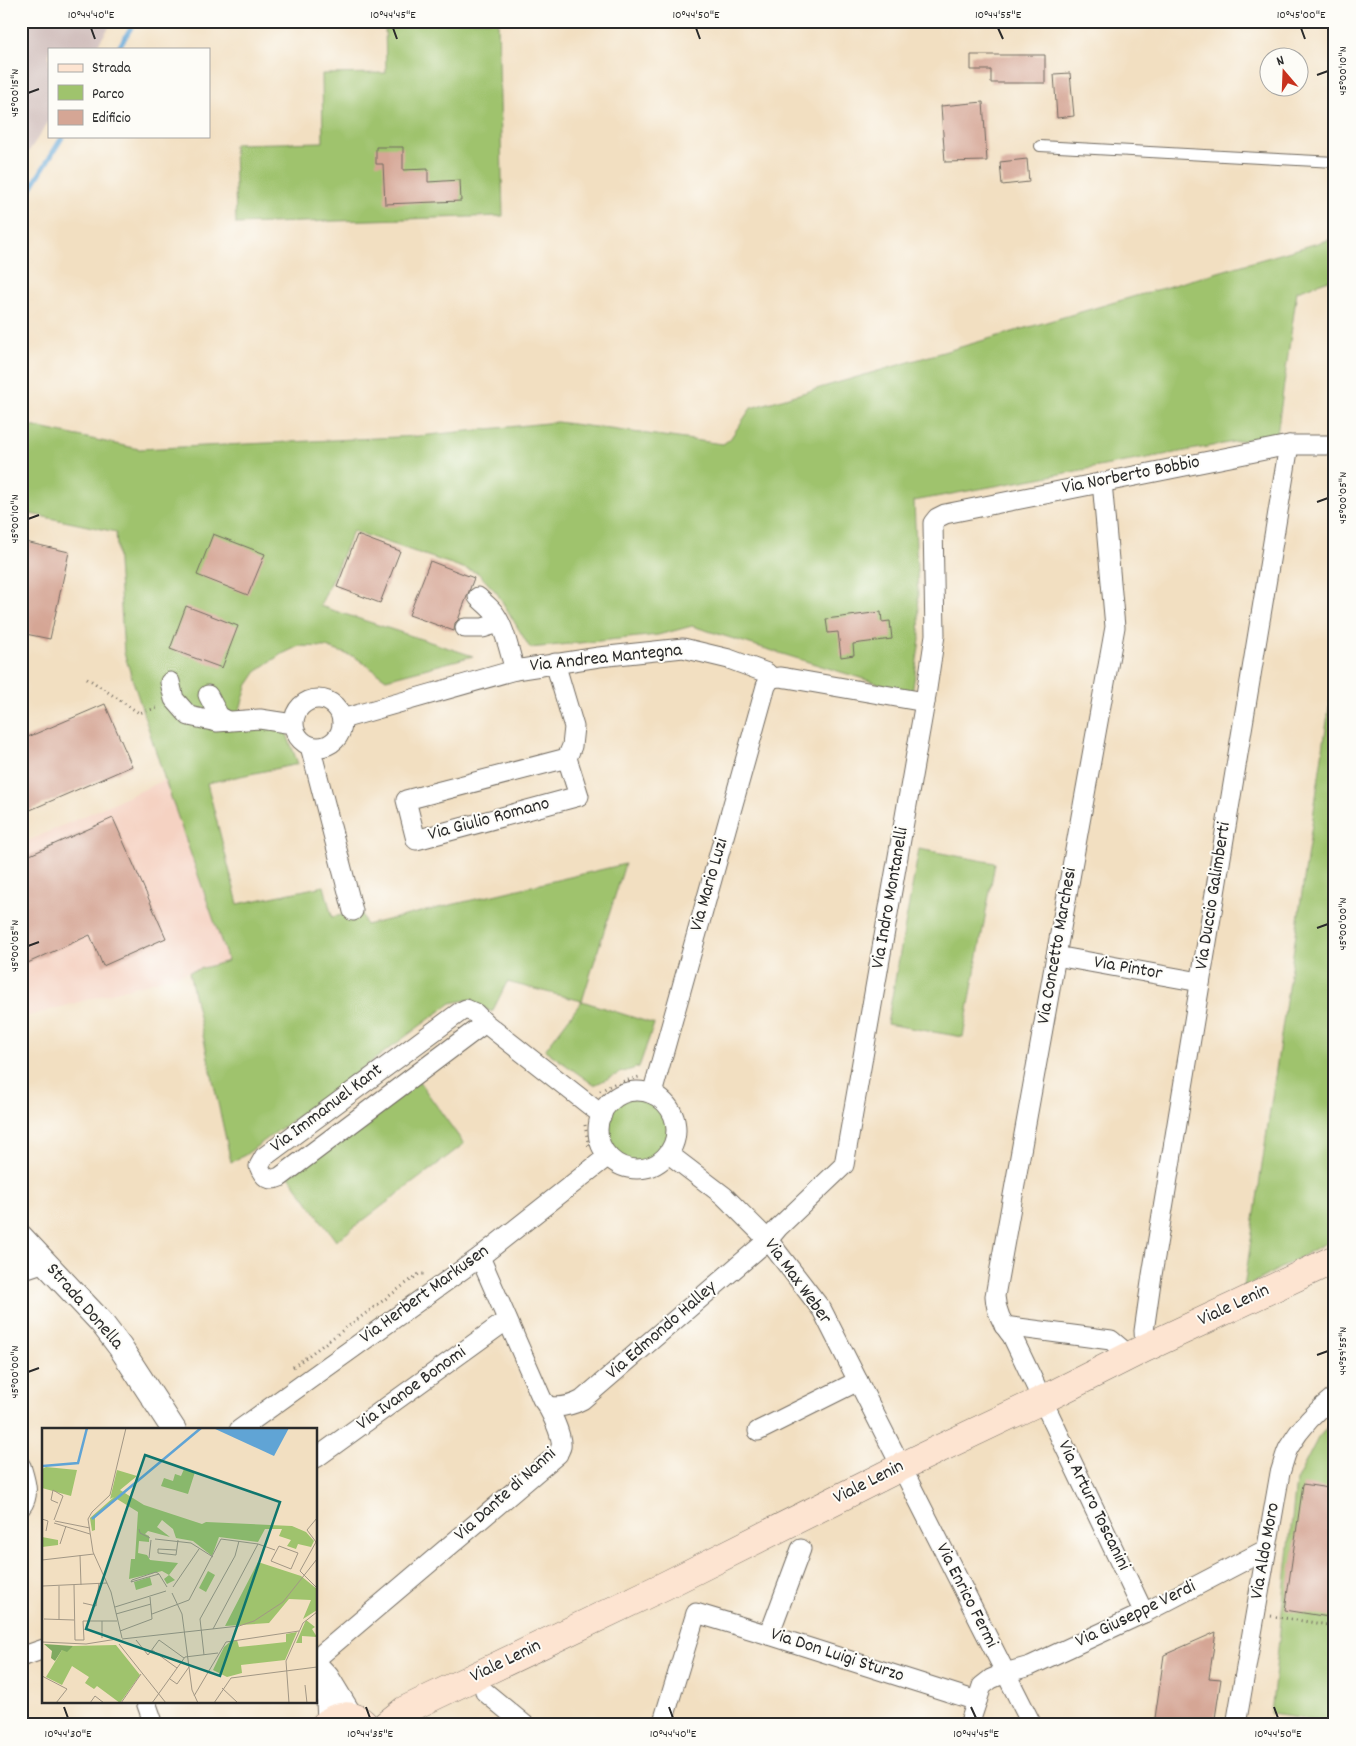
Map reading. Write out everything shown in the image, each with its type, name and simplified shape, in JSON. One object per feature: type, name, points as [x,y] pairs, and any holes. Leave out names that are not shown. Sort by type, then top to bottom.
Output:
[{"type":"main road","name":"Viale Lenin","points":[[326,1724],[335,1718],[344,1716],[375,1720],[664,1586],[901,1467],[1042,1400],[1137,1352],[1335,1259]]},
{"type":"street","name":"Via Norberto Bobbio","points":[[933,524],[937,518],[945,514],[1288,445],[1335,445]]},
{"type":"street","name":"Via Duccio Galimberti","points":[[1137,1352],[1144,1331],[1288,445]]},
{"type":"street","name":"Via Concetto Marchesi","points":[[1042,1400],[1012,1336],[1004,1326],[996,1307],[995,1296],[1115,628],[1102,482]]},
{"type":"street","name":"Via Indro Montanelli","points":[[768,1240],[778,1228],[844,1165],[935,635],[933,524]]},
{"type":"street","points":[[478,597],[495,614],[504,632],[515,670]]},
{"type":"street","points":[[465,628],[483,628],[499,623]]},
{"type":"street","name":"Via Andrea Mantegna","points":[[342,719],[515,670],[555,663],[683,648],[729,659],[767,673],[771,678],[787,678],[925,702]]},
{"type":"street","points":[[555,663],[574,727],[572,746],[567,758]]},
{"type":"street","name":"Via Mario Luzi","points":[[652,1094],[766,686],[771,678]]},
{"type":"street","points":[[172,691],[189,716],[217,722],[260,719],[293,724]]},
{"type":"street","points":[[208,695],[219,716],[228,721]]},
{"type":"street","points":[[316,698],[324,698],[336,706],[342,719],[342,727],[336,739],[324,746],[310,746],[298,737],[293,724],[294,716],[302,704],[316,698]]},
{"type":"street","points":[[310,746],[352,911]]},
{"type":"street","name":"Via Giulio Romano","points":[[567,758],[579,796],[416,840],[406,800],[567,758]]},
{"type":"street","name":"Via Pintor","points":[[1056,956],[1200,982]]},
{"type":"street","name":"Via Immanuel Kant","points":[[485,1023],[280,1177],[265,1178],[259,1166],[264,1157],[466,1009],[597,1101]]},
{"type":"street","points":[[640,1091],[652,1094],[666,1104],[675,1120],[676,1131],[674,1143],[668,1154],[660,1162],[650,1167],[639,1169],[627,1168],[617,1163],[608,1156],[602,1147],[599,1137],[597,1101],[607,1106],[616,1098],[627,1093],[640,1091]]},
{"type":"street","name":"Via Max Weber","points":[[668,1154],[724,1196],[768,1240],[822,1310],[901,1467]]},
{"type":"street","name":"Via Herbert Markusen","points":[[242,1428],[480,1256],[608,1156]]},
{"type":"street","name":"Strada Donella","points":[[21,1237],[97,1317],[173,1428]]},
{"type":"street","name":"Via Edmondo Halley","points":[[548,1406],[568,1406],[580,1401],[768,1240]]},
{"type":"street","name":"Via Dante di Nanni","points":[[318,1660],[558,1454],[561,1448],[561,1440],[548,1406],[542,1399],[480,1256]]},
{"type":"street","points":[[21,1270],[45,1262]]},
{"type":"street","name":"Via Ivanoe Bonomi","points":[[318,1457],[507,1320]]},
{"type":"street","points":[[1004,1326],[1112,1340],[1137,1352]]},
{"type":"street","points":[[758,1431],[858,1381]]},
{"type":"street","name":"Via Aldo Moro","points":[[1236,1721],[1280,1473],[1288,1448],[1303,1427],[1320,1408],[1335,1396]]},
{"type":"street","name":"Via Arturo Toscanini","points":[[1042,1400],[1144,1613]]},
{"type":"street","points":[[561,1440],[572,1412],[580,1401]]},
{"type":"street","points":[[21,1466],[27,1494],[26,1502],[21,1507]]},
{"type":"street","name":"Via Enrico Fermi","points":[[901,1467],[1032,1725]]},
{"type":"street","points":[[769,1634],[801,1549]]},
{"type":"street","name":"Via Giuseppe Verdi","points":[[969,1725],[982,1686],[991,1679],[1004,1673],[1018,1671],[1030,1666],[1144,1613],[1265,1550]]},
{"type":"street","name":"Via Don Luigi Sturzo","points":[[663,1724],[696,1613],[769,1634],[977,1701]]},
{"type":"street","points":[[21,1657],[42,1650]]},
{"type":"street","points":[[318,1664],[375,1720]]},
{"type":"street","points":[[318,1669],[324,1689],[326,1724]]},
{"type":"street","points":[[485,1692],[525,1725]]},
{"type":"street","points":[[147,1704],[154,1725]]},
{"type":"lane","points":[[1040,146],[1335,162]]},
{"type":"path","points":[[87,678],[139,713],[169,704],[172,691]]},
{"type":"path","points":[[588,1153],[586,1114],[597,1101],[623,1080],[641,1076]]},
{"type":"path","points":[[288,1370],[419,1274],[429,1273]]},
{"type":"path","points":[[1255,1613],[1335,1626]]},
{"type":"path","points":[[1236,1721],[1289,1725]]},
{"type":"shaded area","points":[[21,21],[113,21],[96,48],[48,48],[48,122],[21,163]]},
{"type":"shaded area","points":[[165,780],[228,961],[21,1018],[21,844]]},
{"type":"green space","points":[[385,21],[498,21],[503,216],[236,224],[234,144],[323,142],[322,74],[386,73]]},
{"type":"green space","points":[[1335,238],[1335,278],[1297,291],[1277,434],[914,501],[920,640],[912,694],[692,626],[658,635],[530,648],[497,593],[478,573],[353,531],[320,606],[473,656],[386,679],[355,657],[326,647],[299,646],[280,655],[258,670],[247,686],[239,713],[283,714],[287,734],[298,764],[207,783],[238,904],[324,886],[332,917],[361,911],[366,925],[625,864],[582,1001],[507,982],[492,1012],[467,1000],[451,1003],[245,1155],[231,1162],[189,972],[228,961],[165,780],[124,653],[116,532],[21,512],[21,424],[139,449],[419,436],[557,422],[723,444],[730,439],[751,408]]},
{"type":"green space","points":[[1335,667],[1335,1238],[1244,1288]]},
{"type":"green space","points":[[919,849],[995,863],[963,1037],[887,1024]]},
{"type":"green space","points":[[582,1001],[654,1024],[639,1067],[594,1085],[545,1050]]},
{"type":"green space","points":[[418,1080],[464,1144],[336,1241],[289,1176]]},
{"type":"green space","points":[[639,1096],[652,1099],[662,1106],[669,1116],[672,1129],[669,1142],[662,1152],[652,1159],[639,1162],[626,1159],[616,1152],[609,1142],[606,1129],[609,1116],[616,1106],[626,1099]]},
{"type":"green space","points":[[1335,1418],[1335,1723],[1271,1714],[1296,1481],[1318,1438]]},
{"type":"building","points":[[971,55],[1045,55],[1045,83],[991,83],[991,70],[971,70]]},
{"type":"building","points":[[1070,73],[1074,116],[1057,118],[1054,74]]},
{"type":"building","points":[[983,102],[987,161],[945,162],[941,106]]},
{"type":"building","points":[[376,147],[403,147],[403,170],[428,169],[428,182],[460,180],[461,201],[385,204],[383,164],[376,164]]},
{"type":"building","points":[[1027,159],[1029,182],[1002,185],[1000,162]]},
{"type":"building","points":[[213,534],[265,554],[248,595],[197,575]]},
{"type":"building","points":[[357,535],[400,551],[380,603],[337,587]]},
{"type":"building","points":[[21,541],[69,552],[50,639],[21,633]]},
{"type":"building","points":[[430,561],[474,578],[458,620],[455,623],[454,631],[409,615]]},
{"type":"building","points":[[186,606],[238,626],[222,668],[170,649]]},
{"type":"building","points":[[881,612],[882,622],[890,621],[892,639],[853,644],[854,655],[841,657],[838,632],[828,633],[826,619]]},
{"type":"building","points":[[105,704],[132,766],[21,814],[21,740]]},
{"type":"building","points":[[113,818],[166,938],[103,966],[90,935],[21,966],[21,859]]},
{"type":"building","points":[[1303,1484],[1335,1489],[1335,1618],[1285,1610]]},
{"type":"building","points":[[1216,1632],[1209,1678],[1221,1679],[1214,1725],[1154,1725],[1164,1655]]},
{"type":"waterway","points":[[119,48],[135,21]]},
{"type":"waterway","points":[[21,204],[62,138]]}]
